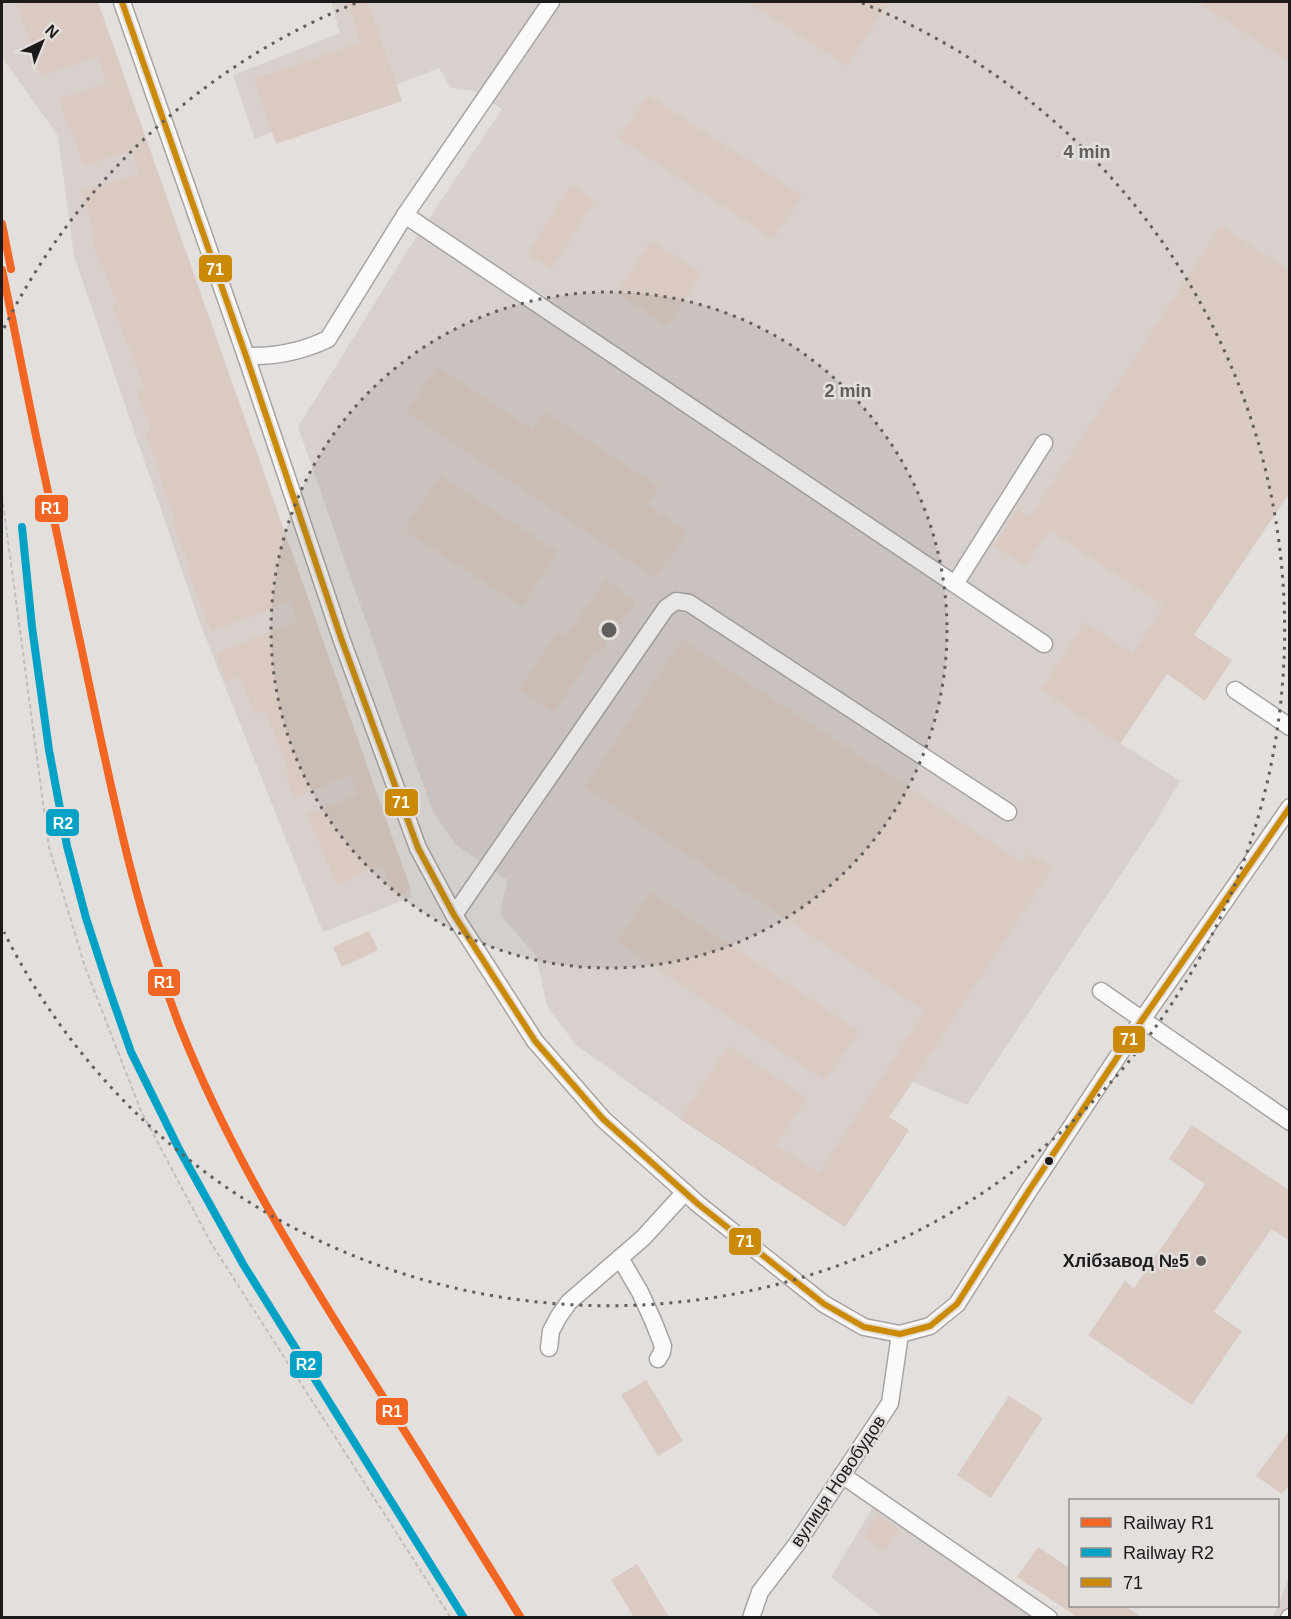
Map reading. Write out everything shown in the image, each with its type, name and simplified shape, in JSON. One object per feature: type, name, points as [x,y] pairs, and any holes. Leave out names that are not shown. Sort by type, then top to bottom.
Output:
[{"type":"street","points":[[122,2],[246,356],[341,638],[418,848],[454,915],[535,1041],[603,1119],[685,1192],[824,1304],[864,1327],[900,1334],[930,1326],[957,1304],[1142,1020],[1290,807]]},
{"type":"street","points":[[246,356],[265,357],[290,352],[309,348],[328,339],[405,215],[551,2]]},
{"type":"street","points":[[405,215],[1044,644]]},
{"type":"street","points":[[955,584],[1044,443]]},
{"type":"street","points":[[454,915],[666,608],[676,601],[689,603],[1008,812]]},
{"type":"street","points":[[1235,690],[1290,727]]},
{"type":"street","points":[[1101,991],[1290,1122]]},
{"type":"street","points":[[549,1348],[551,1331],[569,1302],[643,1238],[685,1192]]},
{"type":"street","points":[[620,1258],[640,1292],[663,1346],[658,1359]]},
{"type":"street","name":"вулиця Новобудов","points":[[751,1617],[760,1593],[796,1545],[890,1404],[900,1334]]},
{"type":"street","points":[[842,1475],[1049,1617]]},
{"type":"path","points":[[2,496],[49,847],[86,967],[141,1111],[211,1243],[450,1617]]},
{"type":"shaded area","points":[[2,2],[88,2],[102,47],[160,192],[412,897],[323,932],[201,626],[74,256],[58,136],[4,60]]},
{"type":"shaded area","points":[[331,2],[1289,2],[1289,492],[1120,743],[1180,781],[1155,823],[967,1105],[913,1082],[889,1117],[909,1130],[845,1227],[680,1119],[576,1045],[547,1006],[536,956],[500,914],[507,880],[455,844],[432,810],[298,427],[404,256],[502,109],[474,91],[451,88],[439,68],[255,139],[233,75],[340,33]]},
{"type":"shaded area","points":[[873,1507],[1037,1617],[882,1617],[831,1577]]},
{"type":"shaded area","points":[[1289,1577],[1289,1617],[1272,1618]]},
{"type":"building","points":[[17,2],[98,2],[411,890],[394,896],[382,864],[337,885],[307,815],[358,795],[351,775],[294,798],[285,773],[289,771],[265,710],[255,714],[240,677],[227,682],[216,653],[297,621],[290,601],[211,632],[186,566],[189,565],[172,523],[176,521],[145,433],[152,431],[136,392],[145,389],[112,305],[117,303],[91,237],[95,235],[81,191],[139,173],[131,151],[84,166],[59,99],[107,83],[98,57],[41,76]]},
{"type":"building","points":[[347,2],[368,2],[402,101],[276,144],[254,79],[361,42]]},
{"type":"building","points":[[748,2],[889,2],[847,66]]},
{"type":"building","points":[[1198,2],[1290,2],[1290,63]]},
{"type":"building","points":[[648,95],[802,196],[773,239],[619,138]]},
{"type":"building","points":[[571,185],[595,201],[551,269],[527,254]]},
{"type":"building","points":[[1221,226],[1290,271],[1290,492],[1194,635],[1232,660],[1205,701],[1167,674],[1120,744],[1041,689],[1085,622],[1132,653],[1164,606],[1049,530],[1025,566],[994,546],[1018,509],[1030,517]]},
{"type":"building","points":[[651,241],[702,273],[667,326],[617,293]]},
{"type":"building","points":[[437,366],[532,429],[544,411],[660,487],[648,505],[687,532],[656,578],[406,412]]},
{"type":"building","points":[[440,475],[558,552],[522,607],[404,530]]},
{"type":"building","points":[[605,580],[636,602],[599,655],[595,652],[554,713],[519,689],[557,631],[565,637]]},
{"type":"building","points":[[682,639],[1023,863],[1029,853],[1052,868],[889,1117],[909,1130],[845,1227],[680,1119],[728,1046],[807,1098],[776,1145],[819,1173],[925,1011],[585,787]]},
{"type":"building","points":[[650,891],[859,1031],[825,1081],[617,941]]},
{"type":"building","points":[[369,931],[378,950],[342,967],[333,947]]},
{"type":"building","name":"Хлібзавод №5","points":[[1192,1125],[1290,1191],[1290,1241],[1271,1229],[1214,1312],[1242,1331],[1192,1405],[1088,1335],[1125,1281],[1134,1288],[1205,1184],[1169,1159]]},
{"type":"building","points":[[646,1380],[683,1441],[658,1456],[621,1395]]},
{"type":"building","points":[[1009,1396],[1043,1418],[991,1498],[957,1475]]},
{"type":"building","points":[[1290,1429],[1290,1484],[1282,1494],[1256,1476]]},
{"type":"building","points":[[878,1515],[899,1529],[885,1551],[864,1537]]},
{"type":"building","points":[[1038,1547],[1069,1568],[1069,1607],[1127,1607],[1142,1617],[1077,1617],[1017,1577]]},
{"type":"building","points":[[637,1564],[669,1617],[634,1617],[611,1580]]},
{"type":"rail line","name":"R1","points":[[2,224],[11,269]]},
{"type":"rail line","name":"R1","points":[[2,270],[125,848],[150,938],[180,1027],[198,1071],[240,1157],[286,1240],[521,1618]]},
{"type":"rail line","name":"R2","points":[[22,527],[32,627],[49,750],[67,846],[86,918],[131,1052],[179,1149],[243,1264],[464,1618]]},
{"type":"transit line","name":"71","points":[[122,2],[246,356],[341,638],[418,848],[454,915],[535,1041],[603,1119],[698,1204],[824,1304],[864,1327],[900,1334],[930,1326],[957,1304],[1142,1020],[1290,807]]},
{"type":"place","name":"Хлібзавод №5","points":[[1201,1261]]}]
